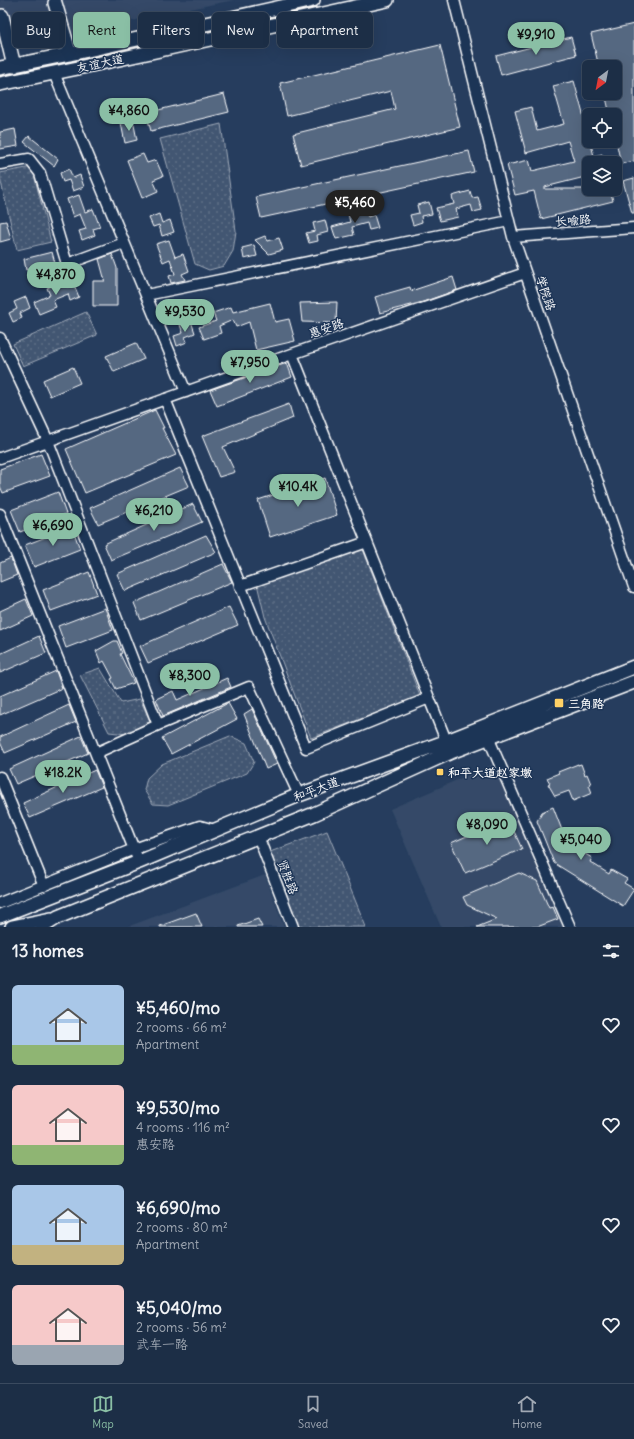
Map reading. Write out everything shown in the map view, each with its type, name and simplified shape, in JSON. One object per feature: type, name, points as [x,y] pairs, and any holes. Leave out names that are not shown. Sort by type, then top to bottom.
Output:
[{"type":"main road","name":"友谊大道","points":[[0,68],[313,0]]},
{"type":"main road","name":"友谊大道","points":[[0,84],[387,0]]},
{"type":"main road","points":[[58,2],[70,54]]},
{"type":"main road","points":[[1,16],[14,66]]},
{"type":"main road","name":"和平大道","points":[[42,927],[58,917],[314,814],[449,746],[634,667]]},
{"type":"main road","name":"和平大道","points":[[0,916],[139,862],[299,795],[449,746],[488,737],[634,682]]},
{"type":"main road","points":[[12,927],[58,917]]},
{"type":"street","name":"学院路","points":[[454,0],[513,237],[634,587]]},
{"type":"street","points":[[54,73],[186,392]]},
{"type":"street","points":[[0,164],[30,159],[40,173],[67,264],[124,243]]},
{"type":"street","points":[[146,295],[509,221]]},
{"type":"street","name":"长喻路","points":[[513,237],[634,228]]},
{"type":"street","name":"惠安路","points":[[0,458],[292,354],[526,273]]},
{"type":"street","points":[[0,338],[48,441],[158,725]]},
{"type":"street","points":[[292,354],[449,746]]},
{"type":"street","points":[[165,399],[306,748],[430,698]]},
{"type":"street","points":[[0,514],[139,862]]},
{"type":"street","points":[[240,586],[367,542]]},
{"type":"street","points":[[96,753],[249,687],[299,795]]},
{"type":"street","points":[[488,737],[570,927]]},
{"type":"street","points":[[0,777],[44,886]]},
{"type":"street","points":[[0,903],[134,849],[200,826],[215,830]]},
{"type":"street","name":"贤胜路","points":[[258,836],[293,927]]},
{"type":"shaded area","points":[[0,0],[234,0],[176,12],[138,12],[138,20],[130,21],[130,12],[73,12],[73,33],[65,35],[65,12],[12,12],[12,46],[0,48]]},
{"type":"shaded area","points":[[221,124],[236,231],[233,251],[224,266],[209,270],[195,264],[160,139]]},
{"type":"shaded area","points":[[32,167],[51,242],[17,250],[0,173]]},
{"type":"shaded area","points":[[86,312],[97,335],[23,366],[13,344]]},
{"type":"shaded area","points":[[362,547],[420,696],[311,738],[265,617],[257,584]]},
{"type":"shaded area","points":[[100,668],[121,703],[140,699],[150,721],[127,734],[109,732],[80,675]]},
{"type":"shaded area","points":[[230,736],[246,743],[254,762],[247,773],[168,805],[153,804],[144,790],[147,778],[162,764]]},
{"type":"shaded area","points":[[494,764],[564,927],[441,927],[390,809]]},
{"type":"shaded area","points":[[327,831],[366,927],[299,927],[270,852]]},
{"type":"shaded area","points":[[265,875],[284,927],[127,927]]},
{"type":"building","points":[[634,24],[634,161],[622,164],[622,156],[619,156],[618,148],[622,148],[622,108],[608,108],[607,100],[622,100],[622,60],[597,60],[591,34]]},
{"type":"building","points":[[571,37],[576,55],[501,75],[496,56]]},
{"type":"building","points":[[440,45],[460,127],[301,165],[293,134],[395,109],[391,91],[287,116],[280,83]]},
{"type":"building","points":[[574,81],[582,110],[582,148],[592,148],[594,156],[582,156],[582,178],[545,187],[545,189],[582,189],[582,196],[612,196],[613,201],[541,219],[534,191],[515,195],[507,165],[529,160],[532,171],[574,161],[568,141],[526,153],[515,111],[531,107],[537,131],[564,124],[553,86]]},
{"type":"building","points":[[224,94],[229,112],[151,131],[146,113]]},
{"type":"building","points":[[133,120],[137,140],[125,143],[121,123]]},
{"type":"building","points":[[15,129],[18,146],[0,149],[0,132]]},
{"type":"building","points":[[29,136],[58,159],[54,166],[24,142]]},
{"type":"building","points":[[469,151],[474,172],[261,218],[256,197]]},
{"type":"building","points":[[143,154],[147,163],[156,160],[163,176],[153,180],[158,191],[142,198],[127,160]]},
{"type":"building","points":[[69,169],[73,178],[80,175],[84,187],[73,191],[69,180],[63,182],[60,173]]},
{"type":"building","points":[[634,178],[634,213],[632,213],[623,181]]},
{"type":"building","points":[[470,191],[472,198],[478,197],[482,210],[473,212],[471,205],[456,209],[458,217],[440,221],[436,208],[454,204],[452,196]]},
{"type":"building","points":[[79,195],[85,212],[93,209],[100,227],[93,229],[95,235],[82,240],[79,231],[86,229],[80,214],[73,217],[67,199]]},
{"type":"building","points":[[429,202],[432,214],[421,216],[422,222],[413,225],[410,215],[419,213],[417,205]]},
{"type":"building","points":[[366,210],[368,217],[374,215],[378,228],[369,230],[367,223],[352,227],[354,235],[336,239],[332,227],[350,222],[348,214]]},
{"type":"building","points":[[159,214],[162,223],[170,220],[174,232],[162,236],[159,225],[153,227],[149,218]]},
{"type":"building","points":[[325,220],[328,232],[317,235],[318,241],[309,243],[306,233],[315,231],[313,223]]},
{"type":"building","points":[[6,221],[11,239],[0,242],[0,222]]},
{"type":"building","points":[[265,236],[268,241],[279,238],[283,250],[269,254],[255,240]]},
{"type":"building","points":[[169,240],[175,257],[183,254],[189,271],[182,274],[185,280],[171,283],[169,276],[175,274],[170,259],[163,262],[156,244]]},
{"type":"building","points":[[254,245],[257,256],[244,259],[242,248]]},
{"type":"building","points":[[52,252],[55,263],[26,270],[24,259]]},
{"type":"building","points":[[112,254],[117,268],[117,306],[93,306],[93,281],[105,281],[99,259]]},
{"type":"building","points":[[453,277],[457,290],[423,302],[380,313],[375,297],[410,287],[411,291]]},
{"type":"building","points":[[65,280],[67,287],[74,285],[79,297],[70,301],[68,294],[53,300],[56,307],[39,314],[34,302],[50,295],[47,288]]},
{"type":"building","points":[[26,297],[30,308],[20,313],[22,318],[13,322],[9,313],[17,309],[14,302]]},
{"type":"building","points":[[337,302],[336,323],[302,322],[300,303]]},
{"type":"building","points":[[270,303],[275,322],[289,319],[295,341],[256,350],[249,322],[236,327],[233,320],[219,326],[221,333],[204,339],[199,327],[216,321],[213,313],[231,307],[233,312]]},
{"type":"building","points":[[191,321],[195,333],[185,337],[187,342],[177,346],[174,336],[183,333],[180,325]]},
{"type":"building","points":[[136,343],[144,359],[114,372],[106,356]]},
{"type":"building","points":[[287,363],[292,377],[217,406],[210,390]]},
{"type":"building","points":[[73,367],[80,383],[50,396],[43,380]]},
{"type":"building","points":[[289,404],[293,418],[223,447],[235,472],[219,477],[202,436]]},
{"type":"building","points":[[155,410],[164,428],[162,428],[176,455],[85,493],[66,449]]},
{"type":"building","points":[[41,454],[50,476],[3,493],[0,486],[0,469]]},
{"type":"building","points":[[180,468],[189,486],[98,524],[90,508]]},
{"type":"building","points":[[325,478],[337,515],[270,537],[258,500]]},
{"type":"building","points":[[58,492],[66,514],[20,532],[11,510]]},
{"type":"building","points":[[193,504],[202,522],[111,560],[104,544]]},
{"type":"building","points":[[72,527],[80,549],[34,567],[25,545]]},
{"type":"building","points":[[206,535],[216,552],[125,591],[117,574]]},
{"type":"building","points":[[11,558],[17,575],[0,582],[0,563]]},
{"type":"building","points":[[223,564],[232,582],[141,620],[134,603]]},
{"type":"building","points":[[89,572],[97,594],[51,611],[43,590]]},
{"type":"building","points":[[26,599],[33,616],[0,631],[0,611]]},
{"type":"building","points":[[229,607],[238,625],[148,663],[140,646]]},
{"type":"building","points":[[105,608],[113,630],[66,648],[58,626]]},
{"type":"building","points":[[39,636],[46,653],[0,673],[0,654]]},
{"type":"building","points":[[114,641],[117,641],[122,653],[120,654],[134,683],[116,689],[111,679],[113,678],[104,661],[101,663],[96,651]]},
{"type":"building","points":[[56,671],[62,688],[0,715],[0,696]]},
{"type":"building","points":[[227,678],[231,687],[163,716],[156,699],[173,691],[177,700]]},
{"type":"building","points":[[228,703],[237,719],[171,754],[162,738]]},
{"type":"building","points":[[69,705],[76,722],[5,753],[0,742],[0,737]]},
{"type":"building","points":[[252,709],[277,764],[266,769],[244,714]]},
{"type":"building","points":[[81,736],[88,753],[16,784],[9,769]]},
{"type":"building","points":[[581,764],[585,775],[587,774],[591,784],[589,785],[592,793],[573,801],[569,791],[555,796],[548,784],[550,783],[547,778]]},
{"type":"building","points":[[95,770],[102,787],[30,818],[23,803]]},
{"type":"building","points":[[553,807],[567,843],[592,858],[590,862],[609,874],[611,870],[627,879],[624,883],[634,889],[623,906],[554,863],[537,821],[542,812]]},
{"type":"building","points":[[508,818],[522,849],[465,873],[451,843]]},
{"type":"building","points":[[519,873],[537,881],[549,908],[553,907],[558,919],[537,927],[477,927],[497,919],[467,905],[463,897]]},
{"type":"building","points":[[196,913],[202,927],[160,927],[160,926]]},
{"type":"building","points":[[258,919],[262,927],[238,927],[238,926]]},
{"type":"place","name":"三角路","points":[[559,703]]},
{"type":"place","name":"和平大道赵家墩","points":[[440,772]]}]
